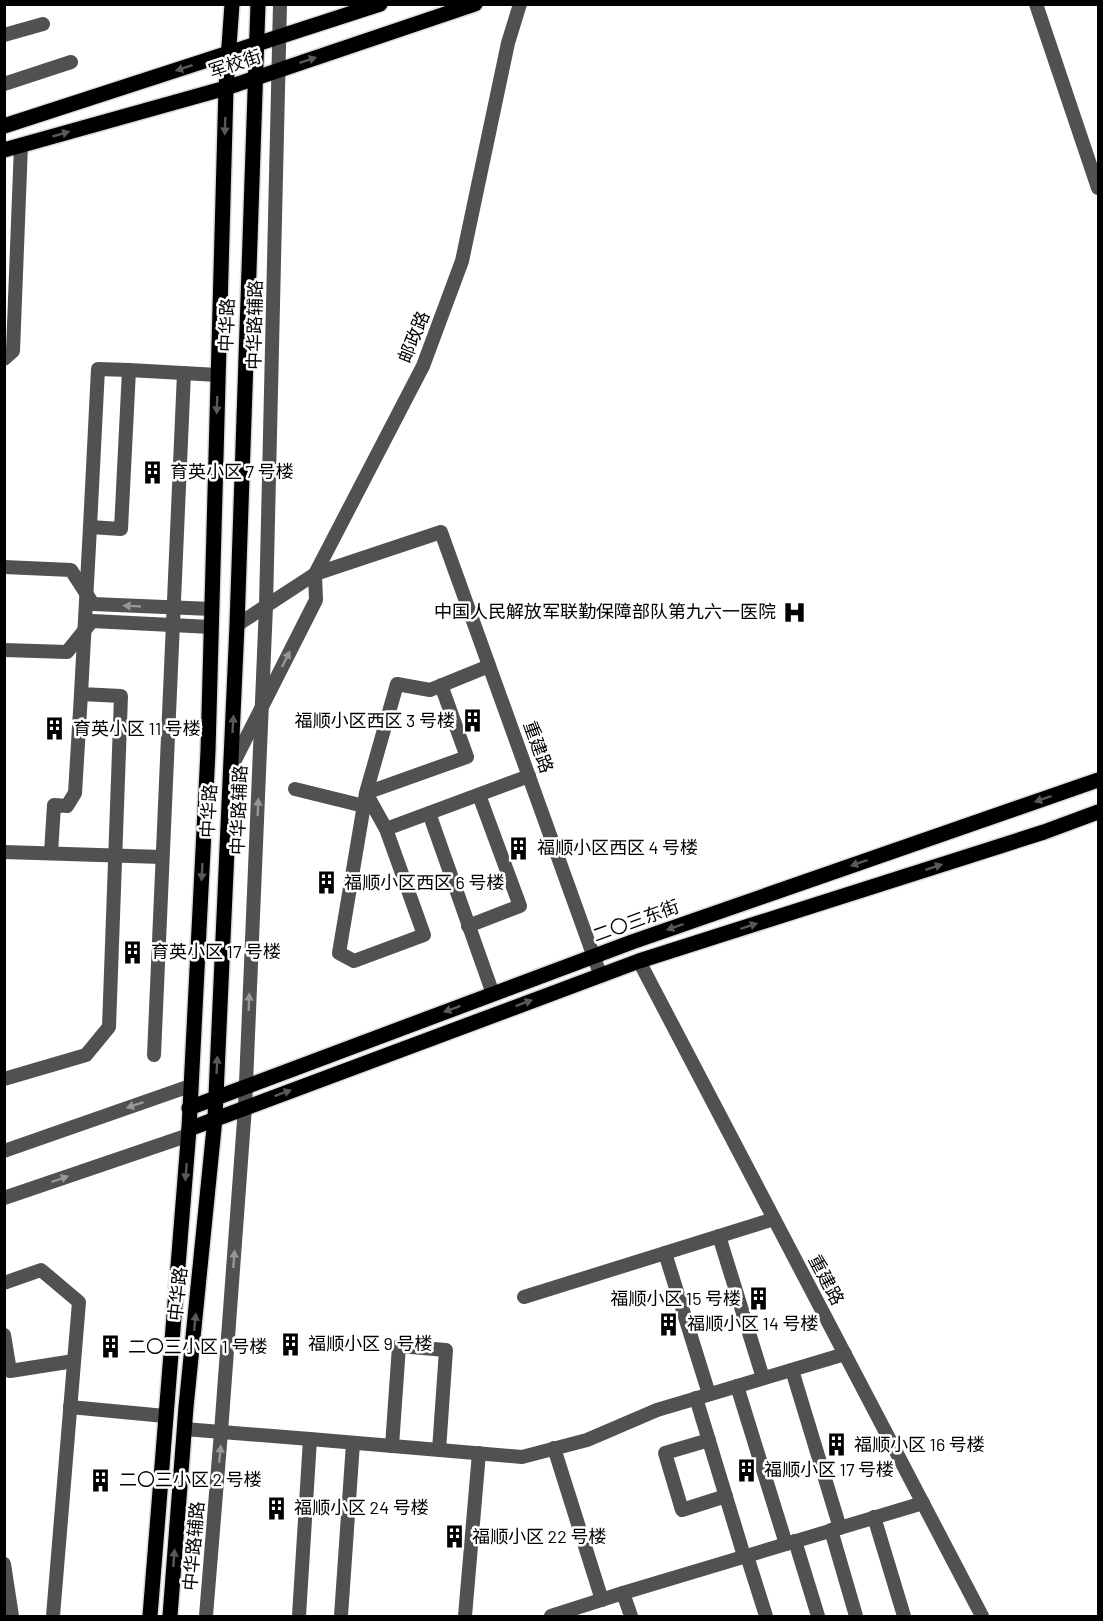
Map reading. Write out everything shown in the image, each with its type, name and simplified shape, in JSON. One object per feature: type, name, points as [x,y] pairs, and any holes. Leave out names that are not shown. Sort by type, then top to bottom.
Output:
[{"type":"main road","name":"中华路","points":[[150,1617],[189,1132],[208,751],[226,88],[232,4]]},
{"type":"main road","name":"中华路","points":[[170,1617],[184,1428],[215,1118],[237,625],[258,4]]},
{"type":"main road","name":"军校街","points":[[4,126],[380,4]]},
{"type":"main road","name":"军校街","points":[[4,150],[226,88],[475,4]]},
{"type":"main road","name":"二〇三东街","points":[[189,1108],[594,956],[1098,780]]},
{"type":"main road","points":[[189,1132],[215,1118],[600,974],[1044,832],[1098,812]]},
{"type":"street","name":"中华路辅路","points":[[206,1617],[245,1107],[266,606],[280,4]]},
{"type":"street","name":"邮政路","points":[[237,625],[315,574],[423,366],[462,261],[508,43],[520,4]]},
{"type":"street","points":[[1036,4],[1098,188]]},
{"type":"street","points":[[4,35],[43,24]]},
{"type":"street","points":[[4,84],[71,62]]},
{"type":"street","points":[[4,359],[13,351],[21,145]]},
{"type":"street","points":[[51,853],[54,805],[67,806],[75,793],[98,369],[218,375]]},
{"type":"street","points":[[90,527],[121,529],[129,370]]},
{"type":"street","points":[[154,1054],[184,373]]},
{"type":"street","name":"重建路","points":[[315,574],[441,532],[600,974]]},
{"type":"street","points":[[4,567],[71,570],[93,604],[212,609]]},
{"type":"street","points":[[231,768],[316,600],[315,574]]},
{"type":"street","points":[[4,650],[67,652],[92,621],[211,627]]},
{"type":"street","points":[[365,800],[386,829],[424,935],[354,961],[339,953],[365,800],[397,684],[430,690],[489,666]]},
{"type":"street","points":[[295,789],[365,800],[467,757],[441,685]]},
{"type":"street","points":[[4,1079],[86,1055],[109,1027],[121,696],[81,694]]},
{"type":"street","points":[[386,829],[529,776]]},
{"type":"street","points":[[468,926],[520,906],[479,795]]},
{"type":"street","points":[[429,813],[493,994]]},
{"type":"street","points":[[4,852],[162,857]]},
{"type":"street","name":"重建路","points":[[639,961],[982,1617]]},
{"type":"street","points":[[4,1151],[190,1086]]},
{"type":"street","points":[[4,1198],[189,1132]]},
{"type":"street","points":[[524,1297],[774,1219]]},
{"type":"street","points":[[719,1236],[763,1378]]},
{"type":"street","points":[[665,1253],[703,1396],[709,1440],[766,1617]]},
{"type":"street","points":[[4,1283],[41,1270],[79,1302],[52,1617]]},
{"type":"street","points":[[4,1335],[10,1371],[74,1361]]},
{"type":"street","points":[[392,1446],[399,1346],[447,1350],[439,1450]]},
{"type":"street","points":[[184,1428],[522,1457],[587,1440],[657,1410],[845,1354]]},
{"type":"street","points":[[792,1370],[856,1617]]},
{"type":"street","points":[[737,1386],[818,1617]]},
{"type":"street","points":[[70,1407],[165,1416]]},
{"type":"street","points":[[299,1617],[310,1439]]},
{"type":"street","points":[[709,1440],[665,1453],[682,1510],[726,1496]]},
{"type":"street","points":[[341,1617],[353,1443]]},
{"type":"street","points":[[554,1448],[602,1600]]},
{"type":"street","points":[[465,1617],[479,1453]]},
{"type":"street","points":[[550,1617],[922,1503]]},
{"type":"street","points":[[874,1517],[904,1617]]},
{"type":"street","points":[[4,1564],[12,1617]]},
{"type":"street","points":[[623,1593],[631,1617]]},
{"type":"place","name":"育英小区 7 号楼","points":[[152,472]]},
{"type":"place","name":"中国人民解放军联勤保障部队第九六一医院","points":[[794,612]]},
{"type":"place","name":"福顺小区西区 3 号楼","points":[[473,721]]},
{"type":"place","name":"育英小区 11 号楼","points":[[55,729]]},
{"type":"place","name":"福顺小区西区 4 号楼","points":[[519,848]]},
{"type":"place","name":"福顺小区西区 6 号楼","points":[[326,883]]},
{"type":"place","name":"育英小区 17 号楼","points":[[133,952]]},
{"type":"place","name":"福顺小区 15 号楼","points":[[759,1299]]},
{"type":"place","name":"福顺小区 14 号楼","points":[[669,1324]]},
{"type":"place","name":"福顺小区 9 号楼","points":[[290,1344]]},
{"type":"place","name":"二〇三小区 1 号楼","points":[[110,1347]]},
{"type":"place","name":"福顺小区 16 号楼","points":[[836,1445]]},
{"type":"place","name":"福顺小区 17 号楼","points":[[746,1470]]},
{"type":"place","name":"二〇三小区 2 号楼","points":[[101,1480]]},
{"type":"place","name":"福顺小区 24 号楼","points":[[276,1508]]},
{"type":"place","name":"福顺小区 22 号楼","points":[[454,1537]]}]
